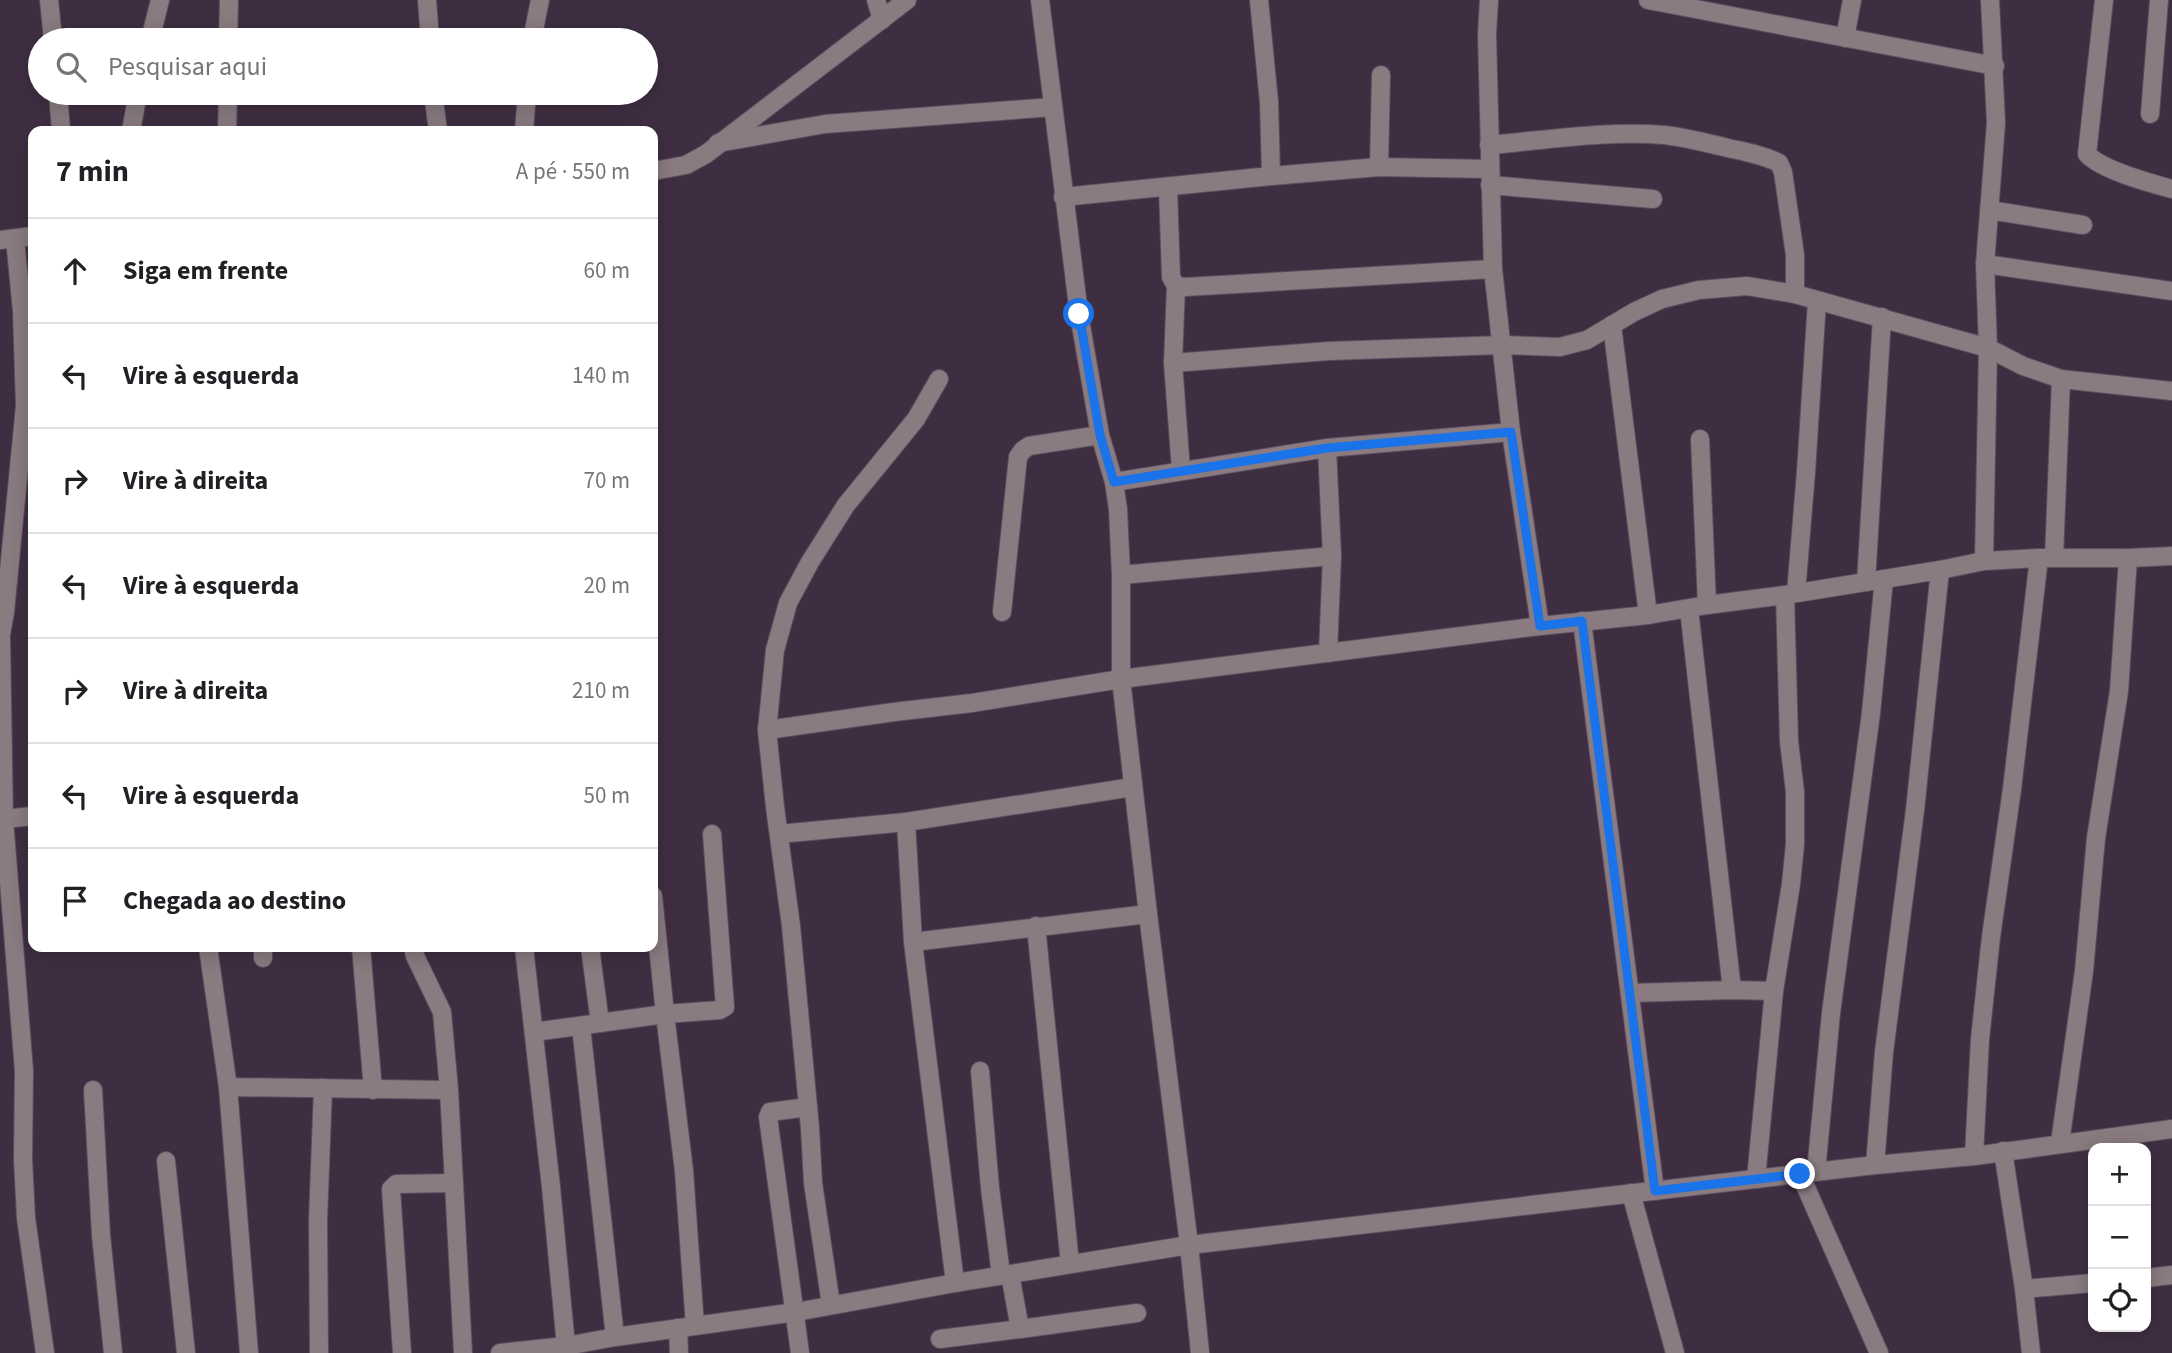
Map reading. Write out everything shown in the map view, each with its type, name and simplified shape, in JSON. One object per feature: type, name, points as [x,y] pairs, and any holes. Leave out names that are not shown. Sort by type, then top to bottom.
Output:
[{"type":"street","points":[[49,0],[52,28]]},
{"type":"street","points":[[153,28],[160,0]]},
{"type":"street","points":[[228,28],[229,0]]},
{"type":"street","points":[[427,0],[429,28]]},
{"type":"street","points":[[534,28],[540,0]]},
{"type":"street","points":[[876,0],[882,20]]},
{"type":"street","points":[[658,170],[686,165],[706,154],[907,0]]},
{"type":"street","points":[[1040,0],[1079,314],[1100,435],[1114,482],[1118,509],[1121,679],[1200,1353]]},
{"type":"street","points":[[1259,0],[1269,102],[1271,176]]},
{"type":"street","points":[[1489,0],[1487,34],[1493,269],[1511,432],[1540,626]]},
{"type":"street","points":[[1648,0],[1995,66]]},
{"type":"street","points":[[1845,38],[1852,0]]},
{"type":"street","points":[[1984,561],[1988,348],[1985,264],[1996,123],[1990,0]]},
{"type":"street","points":[[2104,0],[2088,157],[2141,180],[2172,189]]},
{"type":"street","points":[[2150,114],[2159,0]]},
{"type":"street","points":[[1379,167],[1381,75]]},
{"type":"street","points":[[59,105],[61,126]]},
{"type":"street","points":[[132,126],[136,105]]},
{"type":"street","points":[[228,105],[228,126]]},
{"type":"street","points":[[435,105],[437,126]]},
{"type":"street","points":[[524,126],[526,105]]},
{"type":"street","points":[[718,143],[825,124],[1053,107]]},
{"type":"street","points":[[1489,145],[1585,136],[1654,135],[1700,141],[1767,157],[1779,163],[1783,172],[1795,256],[1795,294]]},
{"type":"street","points":[[1063,197],[1379,167],[1490,177],[1653,199]]},
{"type":"street","points":[[1168,188],[1171,277],[1176,286],[1172,363],[1181,470]]},
{"type":"street","points":[[1989,210],[2083,225]]},
{"type":"street","points":[[28,237],[8,239],[22,311],[25,406],[0,639],[4,818],[24,1071],[23,1159],[26,1218],[45,1353]]},
{"type":"street","points":[[1985,264],[2172,291]]},
{"type":"street","points":[[1176,286],[1493,269]]},
{"type":"street","points":[[1172,363],[1329,351],[1502,345],[1560,346],[1587,340],[1662,299],[1699,290],[1747,286],[1795,294],[1988,348],[2023,366],[2062,379],[2172,391]]},
{"type":"street","points":[[1756,1180],[1774,991],[1795,844],[1795,792],[1788,741],[1790,594],[1807,472],[1817,301]]},
{"type":"street","points":[[1866,582],[1882,317]]},
{"type":"street","points":[[1612,325],[1648,615]]},
{"type":"street","points":[[831,1305],[813,1183],[792,926],[767,730],[775,650],[788,603],[846,505],[916,419],[939,379]]},
{"type":"street","points":[[1974,1156],[1980,1039],[1991,937],[2047,558],[2062,379]]},
{"type":"street","points":[[1114,482],[1327,448],[1511,432]]},
{"type":"street","points":[[1002,612],[1018,457],[1029,446],[1100,435]]},
{"type":"street","points":[[1700,439],[1707,605]]},
{"type":"street","points":[[1327,448],[1332,556],[1328,653]]},
{"type":"street","points":[[1121,575],[1332,556]]},
{"type":"street","points":[[767,730],[972,703],[1121,679],[1540,626],[1648,615],[1984,561],[2172,556]]},
{"type":"street","points":[[2060,1143],[2084,971],[2096,838],[2119,691],[2128,558]]},
{"type":"street","points":[[1875,1165],[1884,1052],[1915,810],[1940,570]]},
{"type":"street","points":[[1879,1353],[1808,1173],[1871,713],[1884,579]]},
{"type":"street","points":[[1689,609],[1732,990]]},
{"type":"street","points":[[1582,621],[1655,1191]]},
{"type":"street","points":[[779,834],[906,822],[1133,787]]},
{"type":"street","points":[[4,818],[28,816]]},
{"type":"street","points":[[906,822],[913,942],[955,1283]]},
{"type":"street","points":[[534,1032],[665,1014],[720,1010],[725,1007],[712,834]]},
{"type":"street","points":[[913,942],[1148,914]]},
{"type":"street","points":[[1037,926],[1070,1264]]},
{"type":"street","points":[[658,945],[684,1171],[686,1327],[680,1353]]},
{"type":"street","points":[[209,952],[228,1087],[249,1353]]},
{"type":"street","points":[[361,952],[373,1090]]},
{"type":"street","points":[[414,952],[442,1012],[449,1090],[463,1353]]},
{"type":"street","points":[[525,952],[566,1346]]},
{"type":"street","points":[[591,952],[600,1023]]},
{"type":"street","points":[[1631,993],[1774,991]]},
{"type":"street","points":[[581,1026],[615,1337]]},
{"type":"street","points":[[980,1071],[990,1188],[1006,1274],[1020,1329]]},
{"type":"street","points":[[228,1087],[449,1090]]},
{"type":"street","points":[[319,1353],[318,1220],[323,1088]]},
{"type":"street","points":[[93,1090],[101,1235],[113,1353]]},
{"type":"street","points":[[800,1353],[768,1117],[770,1112],[775,1110],[808,1107]]},
{"type":"street","points":[[500,1353],[530,1352],[615,1337],[796,1312],[1006,1274],[1189,1245],[1875,1165],[1974,1156],[2172,1124]]},
{"type":"street","points":[[2003,1152],[2031,1353]]},
{"type":"street","points":[[166,1161],[186,1353]]},
{"type":"street","points":[[402,1353],[391,1189],[396,1184],[453,1183]]},
{"type":"street","points":[[1631,1193],[1675,1353]]},
{"type":"street","points":[[2151,1277],[2172,1275]]},
{"type":"street","points":[[2024,1289],[2088,1283]]},
{"type":"street","points":[[940,1339],[1138,1314]]},
{"type":"route","points":[[1079,314],[1100,435],[1114,482],[1327,448],[1511,432],[1540,626],[1582,621],[1655,1191],[1800,1174]]}]
